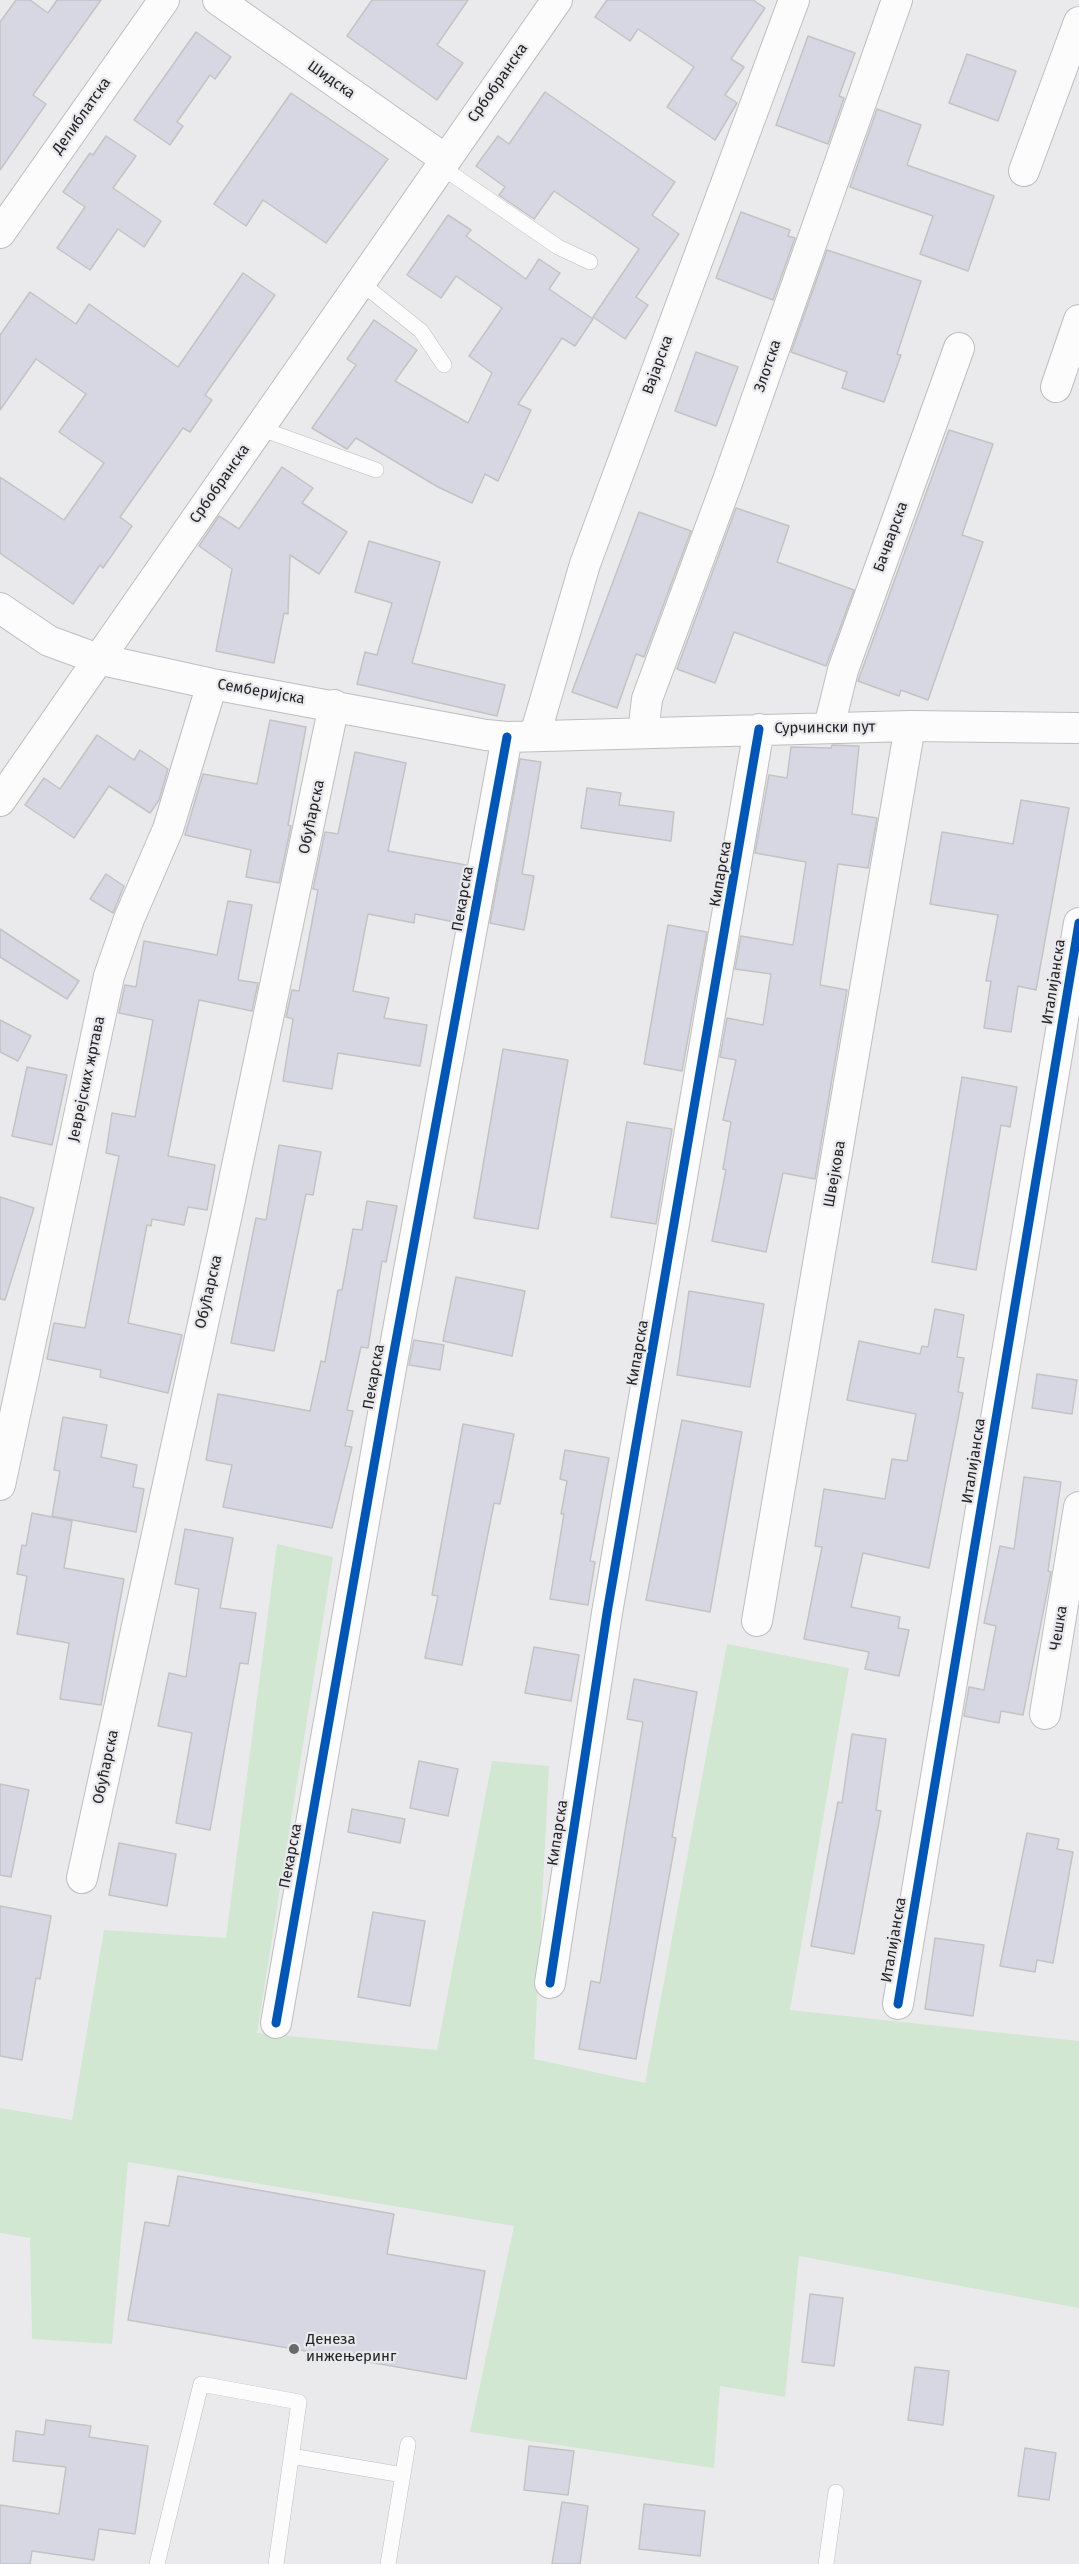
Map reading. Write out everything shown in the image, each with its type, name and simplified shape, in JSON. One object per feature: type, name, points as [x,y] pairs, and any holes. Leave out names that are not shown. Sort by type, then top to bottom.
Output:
[{"type":"street","name":"Делиблатска","points":[[0,233],[164,0]]},
{"type":"street","name":"Шидска","points":[[218,0],[442,163]]},
{"type":"street","name":"Србобранска","points":[[0,801],[557,0]]},
{"type":"street","name":"Вајарска","points":[[521,736],[794,0]]},
{"type":"street","name":"Злотска","points":[[643,733],[648,699],[728,480],[897,0]]},
{"type":"street","points":[[1024,171],[1079,22]]},
{"type":"street","points":[[1056,387],[1079,320]]},
{"type":"street","name":"Бачварска","points":[[829,727],[843,670],[959,348]]},
{"type":"street","name":"Семберијска","points":[[0,608],[66,649],[98,659],[212,684],[486,735],[521,736]]},
{"type":"street","name":"Јеврејских жртава","points":[[0,1485],[109,976],[129,919],[168,829],[212,684]]},
{"type":"street","name":"Обућарска","points":[[82,1878],[225,1223],[334,705]]},
{"type":"street","name":"Швејкова","points":[[757,1621],[910,726]]},
{"type":"street","name":"Сурчински пут","points":[[521,736],[829,727],[1079,728]]},
{"type":"street","name":"Кипарска","points":[[550,1983],[607,1613],[759,729]]},
{"type":"street","name":"Пекарска","points":[[276,2023],[325,1755],[391,1368],[521,736]]},
{"type":"street","name":"Италијанска","points":[[898,2004],[1079,923]]},
{"type":"street","name":"Чешка","points":[[1045,1714],[1079,1507]]},
{"type":"lane","points":[[442,163],[558,248],[590,262]]},
{"type":"lane","points":[[360,282],[421,331],[444,365]]},
{"type":"lane","points":[[259,428],[376,470]]},
{"type":"lane","points":[[157,2564],[201,2384],[299,2402],[276,2564]]},
{"type":"lane","points":[[388,2564],[408,2444]]},
{"type":"lane","points":[[291,2456],[402,2475]]},
{"type":"lane","points":[[826,2564],[836,2492]]},
{"type":"green space","points":[[277,1544],[333,1557],[257,2033],[437,2050],[492,1761],[549,1766],[534,2059],[645,2083],[727,1644],[849,1668],[790,2010],[1079,2041],[1079,2308],[799,2256],[785,2397],[720,2386],[714,2468],[470,2432],[514,2226],[128,2162],[112,2344],[32,2339],[30,2238],[0,2233],[0,2108],[72,2120],[104,1930],[226,1938]]},
{"type":"building","points":[[16,0],[30,0],[48,13],[57,0],[101,0],[33,95],[46,104],[0,170],[0,22]]},
{"type":"building","points":[[372,0],[468,0],[437,45],[463,63],[437,100],[347,36]]},
{"type":"building","points":[[607,0],[753,0],[765,8],[731,59],[744,67],[725,95],[737,103],[715,140],[667,107],[694,67],[638,29],[630,41],[595,17]]},
{"type":"building","points":[[196,32],[231,57],[215,79],[210,75],[177,122],[183,126],[170,145],[134,120]]},
{"type":"building","points":[[808,36],[855,53],[839,96],[844,98],[828,144],[776,125]]},
{"type":"building","points":[[967,54],[1016,71],[998,121],[949,103]]},
{"type":"building","points":[[545,92],[675,182],[652,215],[679,234],[636,297],[648,305],[625,339],[593,317],[639,249],[554,191],[534,219],[499,195],[505,187],[476,166],[498,136],[509,144]]},
{"type":"building","points":[[291,93],[388,159],[326,243],[263,200],[246,226],[214,204]]},
{"type":"building","points":[[877,109],[921,125],[907,165],[994,196],[968,271],[920,254],[933,216],[850,187]]},
{"type":"building","points":[[106,136],[136,156],[113,188],[161,221],[144,247],[118,229],[90,270],[57,248],[85,207],[63,192],[90,153],[93,155]]},
{"type":"building","points":[[741,212],[790,230],[788,236],[795,238],[773,300],[716,278]]},
{"type":"building","points":[[448,215],[471,230],[466,236],[526,279],[539,259],[560,273],[549,289],[593,319],[575,346],[562,338],[518,404],[531,410],[498,481],[485,474],[472,503],[438,487],[356,438],[347,449],[312,428],[356,365],[347,359],[374,320],[417,350],[395,381],[468,423],[492,373],[469,356],[502,308],[456,276],[441,298],[407,275]]},
{"type":"building","points":[[827,250],[921,281],[897,354],[901,355],[884,402],[842,388],[847,372],[791,352]]},
{"type":"building","points":[[243,273],[275,295],[205,395],[212,400],[190,432],[183,428],[120,517],[132,526],[103,568],[100,565],[73,604],[0,553],[0,477],[64,520],[104,463],[59,432],[86,394],[36,359],[0,410],[0,335],[30,292],[76,324],[89,304],[178,367]]},
{"type":"building","points":[[696,352],[738,367],[716,426],[675,411]]},
{"type":"building","points":[[949,430],[993,444],[962,535],[983,542],[928,700],[901,690],[899,696],[858,681]]},
{"type":"building","points":[[282,467],[313,488],[302,503],[347,532],[319,574],[290,555],[288,614],[284,613],[274,663],[216,651],[232,569],[199,546],[219,516],[239,529]]},
{"type":"building","points":[[736,508],[789,526],[777,562],[854,590],[826,666],[734,632],[715,683],[677,669]]},
{"type":"building","points":[[639,512],[691,531],[644,657],[636,654],[617,708],[572,692]]},
{"type":"building","points":[[369,541],[440,562],[412,663],[505,685],[497,716],[357,684],[365,652],[377,655],[392,603],[355,592]]},
{"type":"building","points":[[270,720],[306,727],[288,825],[291,826],[279,883],[246,877],[251,850],[185,835],[203,774],[257,784]]},
{"type":"building","points":[[97,735],[134,760],[140,750],[168,769],[159,800],[150,813],[109,786],[74,838],[25,805],[44,778],[60,789]]},
{"type":"building","points":[[832,745],[859,746],[852,814],[877,818],[868,868],[838,864],[820,985],[847,990],[815,1179],[783,1173],[766,1252],[712,1241],[726,1170],[723,1169],[731,1122],[723,1120],[736,1060],[720,1057],[727,1018],[763,1025],[771,974],[735,969],[741,936],[793,945],[806,862],[755,853],[769,775],[787,778],[791,747],[831,748]]},
{"type":"building","points":[[355,752],[406,763],[388,851],[466,865],[454,922],[415,914],[414,923],[368,914],[353,991],[389,998],[384,1018],[427,1025],[420,1066],[338,1053],[332,1089],[283,1081],[293,1019],[286,1017],[292,990],[299,991],[318,890],[313,889],[325,832],[338,834]]},
{"type":"building","points":[[520,759],[541,762],[522,874],[534,876],[524,930],[490,923]]},
{"type":"building","points":[[587,788],[621,793],[619,805],[674,812],[671,841],[581,828]]},
{"type":"building","points":[[1021,800],[1069,808],[1036,990],[1018,986],[1011,1032],[984,1028],[991,981],[986,981],[998,915],[930,904],[942,832],[1013,844]]},
{"type":"building","points":[[106,874],[124,886],[113,913],[90,899]]},
{"type":"building","points":[[228,901],[252,905],[238,980],[258,983],[252,1011],[199,1000],[168,1156],[215,1165],[207,1210],[188,1207],[184,1225],[152,1219],[151,1226],[147,1225],[128,1323],[182,1335],[168,1393],[100,1377],[101,1370],[47,1359],[54,1323],[85,1328],[119,1156],[106,1153],[112,1113],[135,1117],[153,1020],[119,1013],[125,985],[136,987],[144,941],[217,955]]},
{"type":"building","points":[[668,925],[707,932],[682,1071],[644,1064]]},
{"type":"building","points":[[0,929],[79,981],[67,999],[0,957]]},
{"type":"building","points":[[0,1020],[31,1036],[18,1061],[0,1052]]},
{"type":"building","points":[[503,1049],[568,1060],[538,1229],[474,1218]]},
{"type":"building","points":[[27,1067],[67,1075],[52,1145],[12,1136]]},
{"type":"building","points":[[962,1077],[1017,1087],[1010,1127],[1001,1125],[976,1270],[932,1262]]},
{"type":"building","points":[[627,1122],[672,1129],[656,1224],[611,1217]]},
{"type":"building","points":[[279,1145],[321,1152],[313,1195],[306,1194],[274,1351],[231,1343],[256,1218],[266,1220]]},
{"type":"building","points":[[0,1197],[34,1208],[5,1300],[0,1299]]},
{"type":"building","points":[[367,1201],[397,1206],[386,1262],[382,1261],[368,1348],[361,1347],[347,1410],[353,1411],[345,1446],[352,1447],[332,1528],[223,1507],[232,1465],[206,1460],[218,1394],[310,1411],[321,1361],[325,1362],[338,1290],[342,1290],[353,1229],[362,1230]]},
{"type":"building","points":[[456,1277],[525,1291],[512,1356],[443,1341]]},
{"type":"building","points":[[689,1291],[764,1304],[750,1387],[677,1375]]},
{"type":"building","points":[[935,1309],[964,1315],[957,1357],[964,1358],[958,1392],[963,1393],[929,1568],[863,1553],[851,1607],[900,1617],[898,1628],[909,1630],[899,1676],[865,1669],[869,1652],[804,1639],[822,1547],[815,1546],[824,1489],[885,1499],[892,1459],[907,1461],[916,1414],[847,1400],[859,1341],[920,1354],[922,1346],[928,1347]]},
{"type":"building","points":[[414,1340],[444,1345],[440,1370],[409,1365]]},
{"type":"building","points":[[1037,1374],[1077,1380],[1072,1414],[1032,1408]]},
{"type":"building","points":[[63,1417],[107,1425],[101,1457],[137,1465],[133,1487],[144,1489],[136,1532],[52,1516],[60,1471],[54,1470]]},
{"type":"building","points":[[682,1420],[742,1432],[710,1612],[646,1600]]},
{"type":"building","points":[[463,1424],[514,1434],[500,1504],[494,1503],[462,1665],[425,1658],[438,1596],[432,1595]]},
{"type":"building","points":[[565,1450],[609,1458],[590,1561],[595,1562],[588,1605],[550,1599],[564,1514],[561,1514],[567,1481],[560,1479]]},
{"type":"building","points":[[1024,1477],[1061,1482],[1048,1571],[1051,1572],[1023,1715],[1001,1711],[999,1723],[964,1716],[969,1687],[984,1690],[996,1626],[984,1623],[1000,1546],[1014,1549]]},
{"type":"building","points":[[32,1513],[72,1521],[64,1568],[124,1579],[101,1705],[60,1699],[69,1643],[17,1634],[27,1576],[17,1574],[22,1545],[26,1546]]},
{"type":"building","points":[[185,1529],[233,1538],[220,1608],[256,1613],[248,1664],[240,1663],[210,1830],[176,1823],[192,1733],[158,1726],[169,1673],[186,1677],[199,1589],[175,1584]]},
{"type":"building","points":[[534,1647],[579,1655],[571,1701],[525,1693]]},
{"type":"building","points":[[634,1679],[697,1692],[672,1837],[676,1838],[636,2059],[579,2049],[591,1981],[600,1983],[643,1722],[627,1719]]},
{"type":"building","points":[[852,1734],[886,1739],[876,1810],[881,1811],[854,1954],[811,1946],[838,1802],[842,1803]]},
{"type":"building","points":[[419,1761],[458,1769],[448,1816],[410,1808]]},
{"type":"building","points":[[0,1784],[29,1790],[11,1877],[0,1875]]},
{"type":"building","points":[[352,1809],[405,1819],[400,1843],[348,1832]]},
{"type":"building","points":[[1027,1833],[1059,1839],[1057,1849],[1073,1852],[1053,1963],[1037,1960],[1035,1972],[1000,1966]]},
{"type":"building","points":[[119,1843],[176,1854],[167,1906],[109,1895]]},
{"type":"building","points":[[0,1906],[51,1916],[40,1979],[36,1978],[22,2060],[0,2056]]},
{"type":"building","points":[[373,1912],[425,1921],[410,2006],[358,1997]]},
{"type":"building","points":[[935,1938],[984,1945],[973,2016],[925,2009]]},
{"type":"building","points":[[178,2176],[394,2214],[387,2254],[485,2271],[466,2379],[128,2320],[145,2222],[169,2226]]},
{"type":"building","points":[[810,2294],[843,2298],[834,2366],[802,2362]]},
{"type":"building","points":[[915,2367],[949,2371],[943,2425],[908,2420]]},
{"type":"building","points":[[46,2420],[91,2426],[89,2437],[148,2446],[135,2534],[99,2529],[94,2560],[32,2551],[30,2564],[0,2564],[0,2505],[59,2514],[66,2467],[13,2461],[16,2431],[44,2435]]},
{"type":"building","points":[[529,2446],[574,2451],[568,2495],[524,2490]]},
{"type":"building","points":[[1025,2448],[1056,2453],[1049,2500],[1018,2496]]},
{"type":"building","points":[[562,2502],[588,2506],[580,2564],[552,2564]]},
{"type":"building","points":[[644,2504],[705,2511],[700,2556],[639,2549]]},
{"type":"cycle path","points":[[550,1983],[607,1613],[759,729]]},
{"type":"cycle path","points":[[276,2023],[391,1368],[507,737]]},
{"type":"cycle path","points":[[898,2004],[1079,923]]},
{"type":"place","name":"Денеза инжењеринг","points":[[294,2349]]}]
